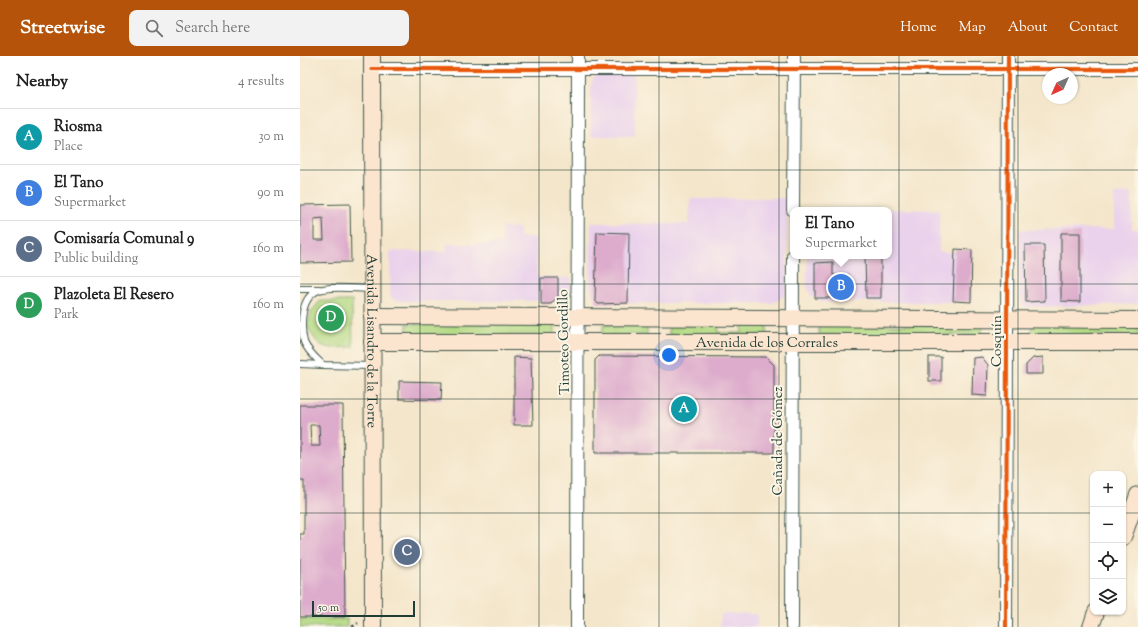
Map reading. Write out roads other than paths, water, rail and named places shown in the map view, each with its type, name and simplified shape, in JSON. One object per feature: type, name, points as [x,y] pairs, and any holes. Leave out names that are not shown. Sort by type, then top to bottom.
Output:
[{"type":"main road","name":"Avenida Lisandro de la Torre","points":[[372,63],[373,627]]},
{"type":"main road","name":"Avenida de los Corrales","points":[[372,316],[1138,320]]},
{"type":"main road","name":"Avenida de los Corrales","points":[[372,342],[1138,342]]},
{"type":"main road","points":[[1126,529],[1138,495]]},
{"type":"main road","points":[[1091,627],[1095,615]]},
{"type":"street","name":"Timoteo Gordillo","points":[[578,56],[578,627]]},
{"type":"street","points":[[793,207],[794,56]]},
{"type":"street","name":"Cosquín","points":[[1006,627],[1008,56]]},
{"type":"street","points":[[372,63],[578,69],[1138,69]]},
{"type":"street","name":"Cañada de Gómez","points":[[792,627],[793,259]]},
{"type":"lane","points":[[323,288],[312,293],[305,300],[301,313],[303,341],[308,350],[323,365]]},
{"type":"lane","points":[[300,289],[372,289]]},
{"type":"lane","points":[[300,364],[372,366]]},
{"type":"place","name":"El Tano","points":[[841,287]]},
{"type":"place","name":"Plazoleta El Resero","points":[[331,318]]},
{"type":"place","name":"Riosma","points":[[684,409]]},
{"type":"place","name":"Comisaría Comunal 9","points":[[407,552]]}]
